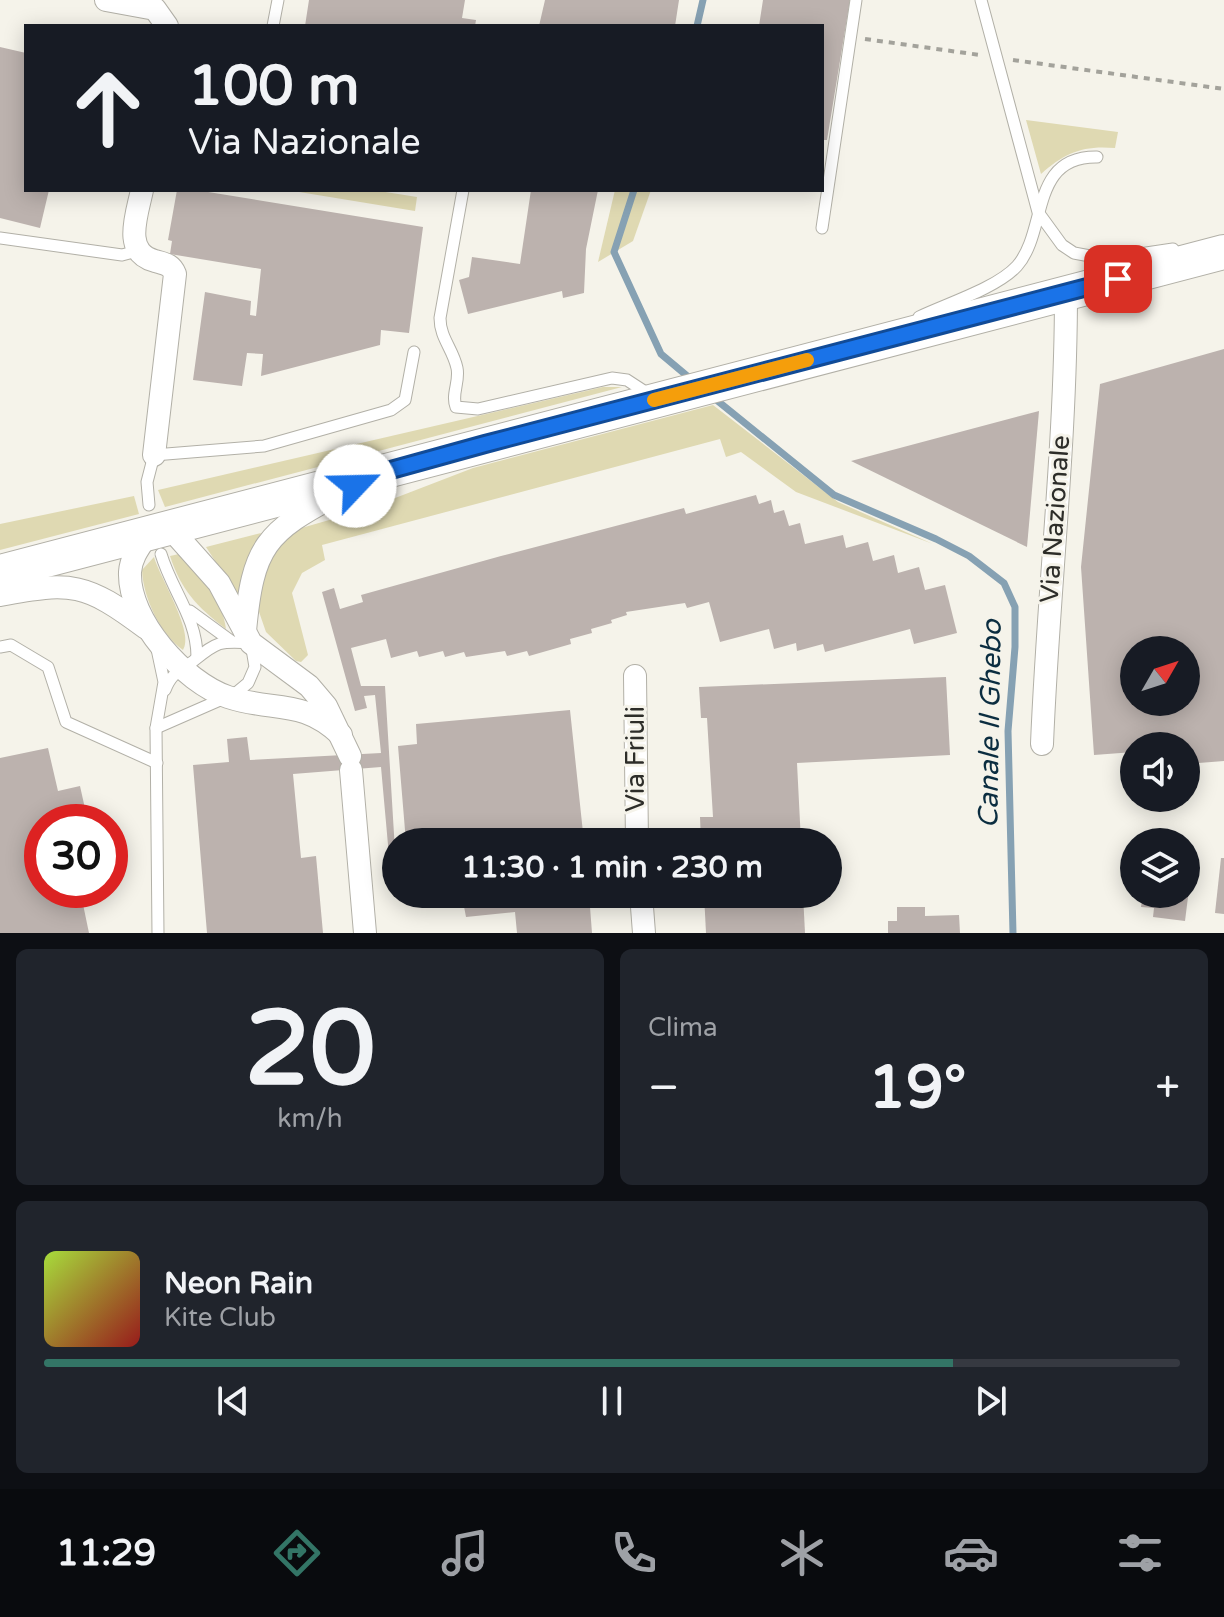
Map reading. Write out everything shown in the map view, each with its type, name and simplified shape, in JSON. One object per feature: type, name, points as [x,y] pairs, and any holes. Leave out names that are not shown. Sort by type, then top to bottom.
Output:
[{"type":"main road","points":[[0,572],[1066,293],[1209,249]]},
{"type":"street","points":[[106,0],[155,9],[166,24]]},
{"type":"street","points":[[142,192],[134,234],[137,251],[143,257],[166,264],[175,274],[154,455]]},
{"type":"street","name":"Via Nazionale","points":[[1042,744],[1047,612],[1066,375],[1066,293]]},
{"type":"street","points":[[242,639],[251,578],[268,540],[295,518],[380,473]]},
{"type":"street","points":[[148,630],[137,609],[130,571],[135,555],[157,530],[219,583],[242,639],[309,686],[336,720],[347,753],[365,933]]},
{"type":"street","points":[[0,595],[68,585],[114,604],[190,662],[228,697],[302,709],[327,721],[347,753]]},
{"type":"street","name":"Via Friuli","points":[[635,676],[637,828]]},
{"type":"street","points":[[642,908],[644,933]]},
{"type":"lane","points":[[273,24],[278,0]]},
{"type":"lane","points":[[822,228],[856,0]]},
{"type":"lane","points":[[981,0],[1038,212],[1062,245],[1089,258],[1106,259],[1180,248]]},
{"type":"lane","points":[[845,350],[1003,278],[1026,253],[1048,185],[1058,173],[1083,156],[1097,157]]},
{"type":"lane","points":[[463,192],[440,318],[443,338],[458,373],[454,404],[460,409],[478,409],[612,378],[627,380],[670,396]]},
{"type":"lane","points":[[0,238],[122,255],[137,251]]},
{"type":"lane","points":[[1209,249],[1224,241]]},
{"type":"lane","points":[[190,662],[193,622],[171,584],[147,482],[154,455],[264,446],[391,410],[405,400],[414,352]]},
{"type":"lane","points":[[156,728],[228,697],[243,688],[254,671],[242,639],[186,608]]},
{"type":"lane","points":[[148,630],[163,667],[162,698],[156,728],[158,933]]},
{"type":"lane","points":[[162,698],[171,677],[212,644],[242,639]]},
{"type":"lane","points":[[0,647],[11,645],[48,667],[66,722],[157,763]]},
{"type":"path","points":[[851,37],[984,56]]},
{"type":"path","points":[[1010,60],[1224,89]]},
{"type":"shaded area","points":[[1026,120],[1118,132],[1115,148],[1075,152],[1041,174]]},
{"type":"shaded area","points":[[299,192],[386,192],[417,197],[415,211]]},
{"type":"shaded area","points":[[615,192],[650,192],[633,241],[598,262]]},
{"type":"shaded area","points":[[603,387],[622,387],[165,507],[158,490]]},
{"type":"shaded area","points":[[713,405],[838,502],[933,544],[796,492],[741,452],[726,457],[720,439],[322,545],[325,560],[302,573],[292,593],[308,655],[301,662],[296,661],[266,632],[258,609],[263,574],[281,542],[298,529],[364,510],[473,468]]},
{"type":"shaded area","points":[[134,496],[139,514],[0,550],[0,524]]},
{"type":"shaded area","points":[[261,533],[247,562],[238,596],[206,547]]},
{"type":"shaded area","points":[[179,554],[215,598],[226,629],[198,605],[185,588],[170,556]]},
{"type":"shaded area","points":[[154,557],[181,619],[185,632],[183,650],[160,625],[146,592],[142,570]]},
{"type":"building","points":[[309,0],[465,0],[462,18],[476,20],[475,24],[305,24]]},
{"type":"building","points":[[545,0],[679,0],[675,24],[539,24]]},
{"type":"building","points":[[763,0],[850,0],[827,140],[824,140],[824,24],[759,24]]},
{"type":"building","points":[[0,47],[24,53],[24,192],[49,192],[40,228],[0,218]]},
{"type":"building","points":[[177,192],[208,192],[423,227],[409,333],[381,330],[380,345],[261,376],[263,354],[247,353],[242,386],[193,380],[205,292],[251,301],[250,315],[256,316],[261,269],[170,254],[172,241],[168,240]]},
{"type":"building","points":[[531,192],[598,192],[586,249],[584,293],[563,298],[562,291],[468,314],[459,280],[469,277],[472,257],[520,264]]},
{"type":"building","points":[[1224,349],[1224,761],[1200,763],[1200,732],[1120,732],[1120,753],[1094,755],[1081,567],[1100,384]]},
{"type":"building","points":[[1039,411],[1027,547],[851,461]]},
{"type":"building","points":[[756,495],[759,504],[771,500],[774,513],[784,510],[789,526],[800,523],[805,544],[843,535],[846,548],[868,542],[873,561],[894,555],[898,573],[919,567],[925,590],[945,585],[957,633],[914,644],[910,629],[825,652],[823,644],[797,651],[796,643],[774,649],[769,629],[720,642],[709,602],[687,608],[685,603],[626,612],[627,615],[611,620],[612,623],[591,629],[592,633],[570,639],[571,644],[529,656],[527,651],[507,656],[505,651],[466,657],[464,652],[445,657],[443,651],[419,657],[417,651],[391,658],[386,639],[351,648],[361,686],[385,686],[394,828],[386,828],[381,767],[293,774],[301,858],[316,856],[323,933],[207,933],[193,765],[229,762],[227,739],[247,737],[250,760],[381,753],[375,695],[364,696],[367,708],[355,711],[322,592],[334,588],[340,609],[363,602],[361,595],[501,556],[684,508],[686,514]]},
{"type":"building","points":[[946,677],[950,755],[797,763],[800,828],[700,828],[700,817],[713,817],[707,718],[701,718],[699,687]]},
{"type":"building","points":[[570,710],[583,828],[405,828],[398,746],[417,744],[416,724]]},
{"type":"building","points":[[48,748],[58,791],[80,786],[84,804],[24,804],[24,908],[84,908],[89,933],[0,933],[0,758]]},
{"type":"building","points":[[1221,858],[1224,858],[1224,914],[1215,913]]},
{"type":"building","points":[[897,907],[925,907],[925,916],[959,915],[960,933],[888,933],[888,921],[897,921]]},
{"type":"building","points":[[464,908],[590,908],[592,933],[517,933],[515,912],[466,917]]},
{"type":"building","points":[[705,908],[804,908],[805,933],[706,933]]},
{"type":"building","points":[[1154,908],[1187,908],[1185,921],[1153,917]]},
{"type":"waterway","name":"Canale Il Ghebo","points":[[697,24],[703,0]]},
{"type":"waterway","name":"Canale Il Ghebo","points":[[633,192],[614,252],[661,354],[692,380]]},
{"type":"waterway","name":"Canale Il Ghebo","points":[[714,398],[834,495],[969,556],[1004,583],[1015,607],[1008,731],[1013,933]]},
{"type":"slow traffic","points":[[654,400],[807,360]]},
{"type":"route","points":[[355,486],[380,473],[485,444],[1118,279]]}]
